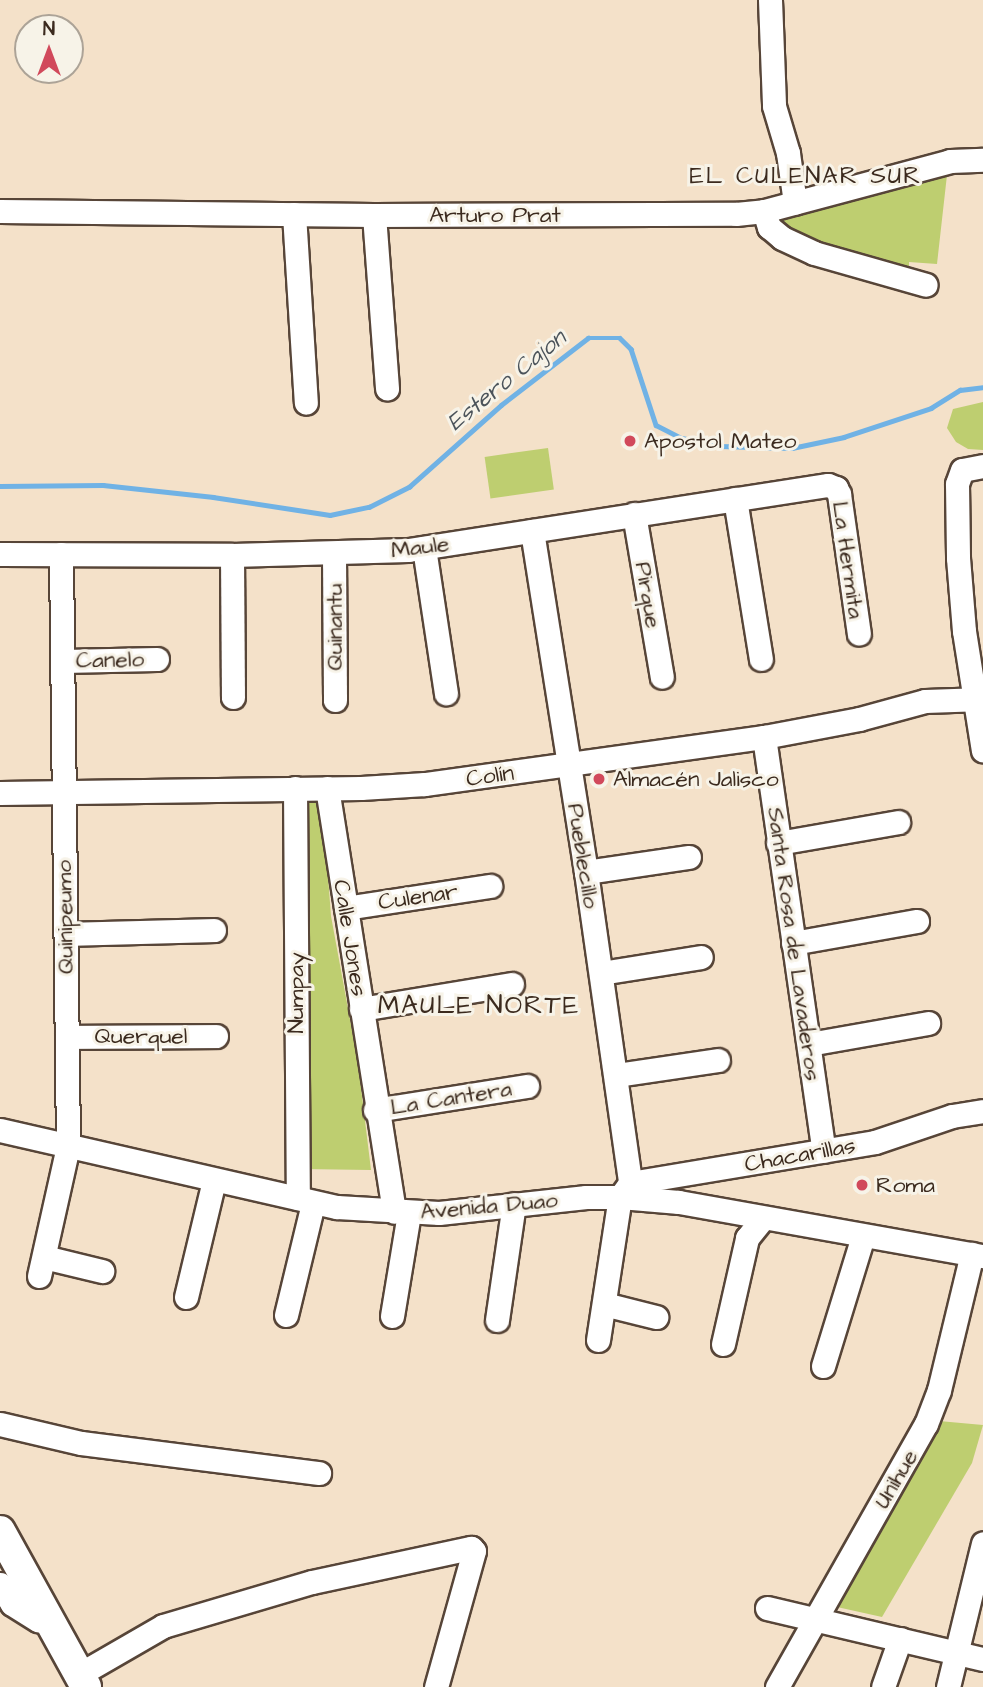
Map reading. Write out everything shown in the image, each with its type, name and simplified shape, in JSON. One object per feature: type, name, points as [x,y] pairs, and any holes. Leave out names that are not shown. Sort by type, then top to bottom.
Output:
[{"type":"main road","points":[[0,1531],[83,1681]]},
{"type":"street","points":[[770,0],[774,106],[788,153],[795,203]]},
{"type":"street","name":"Arturo Prat","points":[[0,211],[374,215],[736,214],[764,211],[942,163],[983,160]]},
{"type":"street","points":[[764,211],[769,227],[782,238],[814,253],[926,285]]},
{"type":"street","points":[[294,214],[306,403]]},
{"type":"street","points":[[374,215],[387,389]]},
{"type":"street","points":[[972,468],[957,484],[958,558],[983,751]]},
{"type":"street","name":"Maule","points":[[0,554],[334,554],[424,548],[828,485],[836,488]]},
{"type":"street","name":"La Hermita","points":[[836,488],[859,634]]},
{"type":"street","points":[[736,499],[761,659]]},
{"type":"street","name":"Pirque","points":[[634,514],[662,677]]},
{"type":"street","name":"Pueblecillo","points":[[532,531],[617,1075],[625,1190],[598,1340]]},
{"type":"street","points":[[424,548],[446,693]]},
{"type":"street","name":"Quinipeumo","points":[[61,554],[68,1146],[42,1266],[102,1270]]},
{"type":"street","name":"Quinantu","points":[[334,554],[335,700]]},
{"type":"street","points":[[232,555],[233,697]]},
{"type":"street","name":"Canelo","points":[[63,661],[157,659]]},
{"type":"street","name":"Colín","points":[[0,793],[425,784],[764,737],[859,719],[918,702],[978,699]]},
{"type":"street","name":"Santa Rosa de Lavaderos","points":[[764,737],[824,1151]]},
{"type":"street","name":"Numpay","points":[[286,1315],[305,1200],[295,788]]},
{"type":"street","name":"Calle Jones","points":[[327,788],[376,1110],[402,1213],[392,1316]]},
{"type":"street","points":[[778,843],[898,822]]},
{"type":"street","points":[[586,872],[689,857]]},
{"type":"street","name":"Culenar","points":[[346,908],[491,886]]},
{"type":"street","points":[[793,943],[917,921]]},
{"type":"street","points":[[66,934],[214,930]]},
{"type":"street","points":[[601,973],[701,957]]},
{"type":"street","points":[[360,1009],[512,985]]},
{"type":"street","points":[[809,1044],[928,1023]]},
{"type":"street","name":"Querquel","points":[[67,1037],[216,1036]]},
{"type":"street","points":[[617,1075],[718,1060]]},
{"type":"street","name":"La Cantera","points":[[376,1110],[527,1086]]},
{"type":"street","name":"Chacarillas","points":[[625,1190],[890,1138],[952,1116],[983,1111]]},
{"type":"street","name":"Avenida Duao","points":[[0,1130],[305,1200],[402,1213],[453,1212],[625,1190],[763,1218],[977,1255]]},
{"type":"street","points":[[186,1297],[214,1180]]},
{"type":"street","points":[[497,1320],[514,1204]]},
{"type":"street","points":[[723,1344],[747,1238],[763,1218]]},
{"type":"street","points":[[823,1366],[863,1236]]},
{"type":"street","name":"Unihue","points":[[777,1687],[929,1417],[977,1255]]},
{"type":"street","points":[[604,1304],[656,1317]]},
{"type":"street","points":[[0,1424],[81,1443],[319,1473]]},
{"type":"street","points":[[948,1687],[983,1543]]},
{"type":"street","points":[[83,1681],[163,1626],[312,1582],[471,1548],[474,1551],[436,1687]]},
{"type":"street","points":[[0,1584],[12,1604],[29,1616],[52,1621]]},
{"type":"street","points":[[767,1608],[983,1659]]},
{"type":"street","points":[[883,1687],[900,1639]]},
{"type":"green space","points":[[947,175],[937,264],[909,262],[909,273],[785,231],[783,220]]},
{"type":"green space","points":[[983,402],[983,450],[968,449],[956,442],[947,428],[953,409]]},
{"type":"green space","points":[[548,448],[554,490],[490,498],[485,457]]},
{"type":"green space","points":[[300,797],[322,797],[331,916],[358,1063],[371,1170],[301,1169]]},
{"type":"green space","points":[[939,1421],[983,1425],[972,1463],[882,1617],[837,1607]]},
{"type":"waterway","name":"Estero Cajon","points":[[0,486],[103,485],[213,497],[330,515],[369,507],[409,487],[501,405],[588,338],[620,338],[631,349],[656,425],[682,438],[720,446],[792,448],[844,437],[931,408],[960,390],[983,387]]},
{"type":"place","name":"Apostol Mateo","points":[[630,441]]},
{"type":"place","name":"Almacén Jalisco","points":[[599,779]]},
{"type":"place","name":"Roma","points":[[862,1185]]},
{"type":"district","name":"EL CULENAR SUR","points":[[806,177]]},
{"type":"district","name":"MAULE NORTE","points":[[479,1006]]}]
